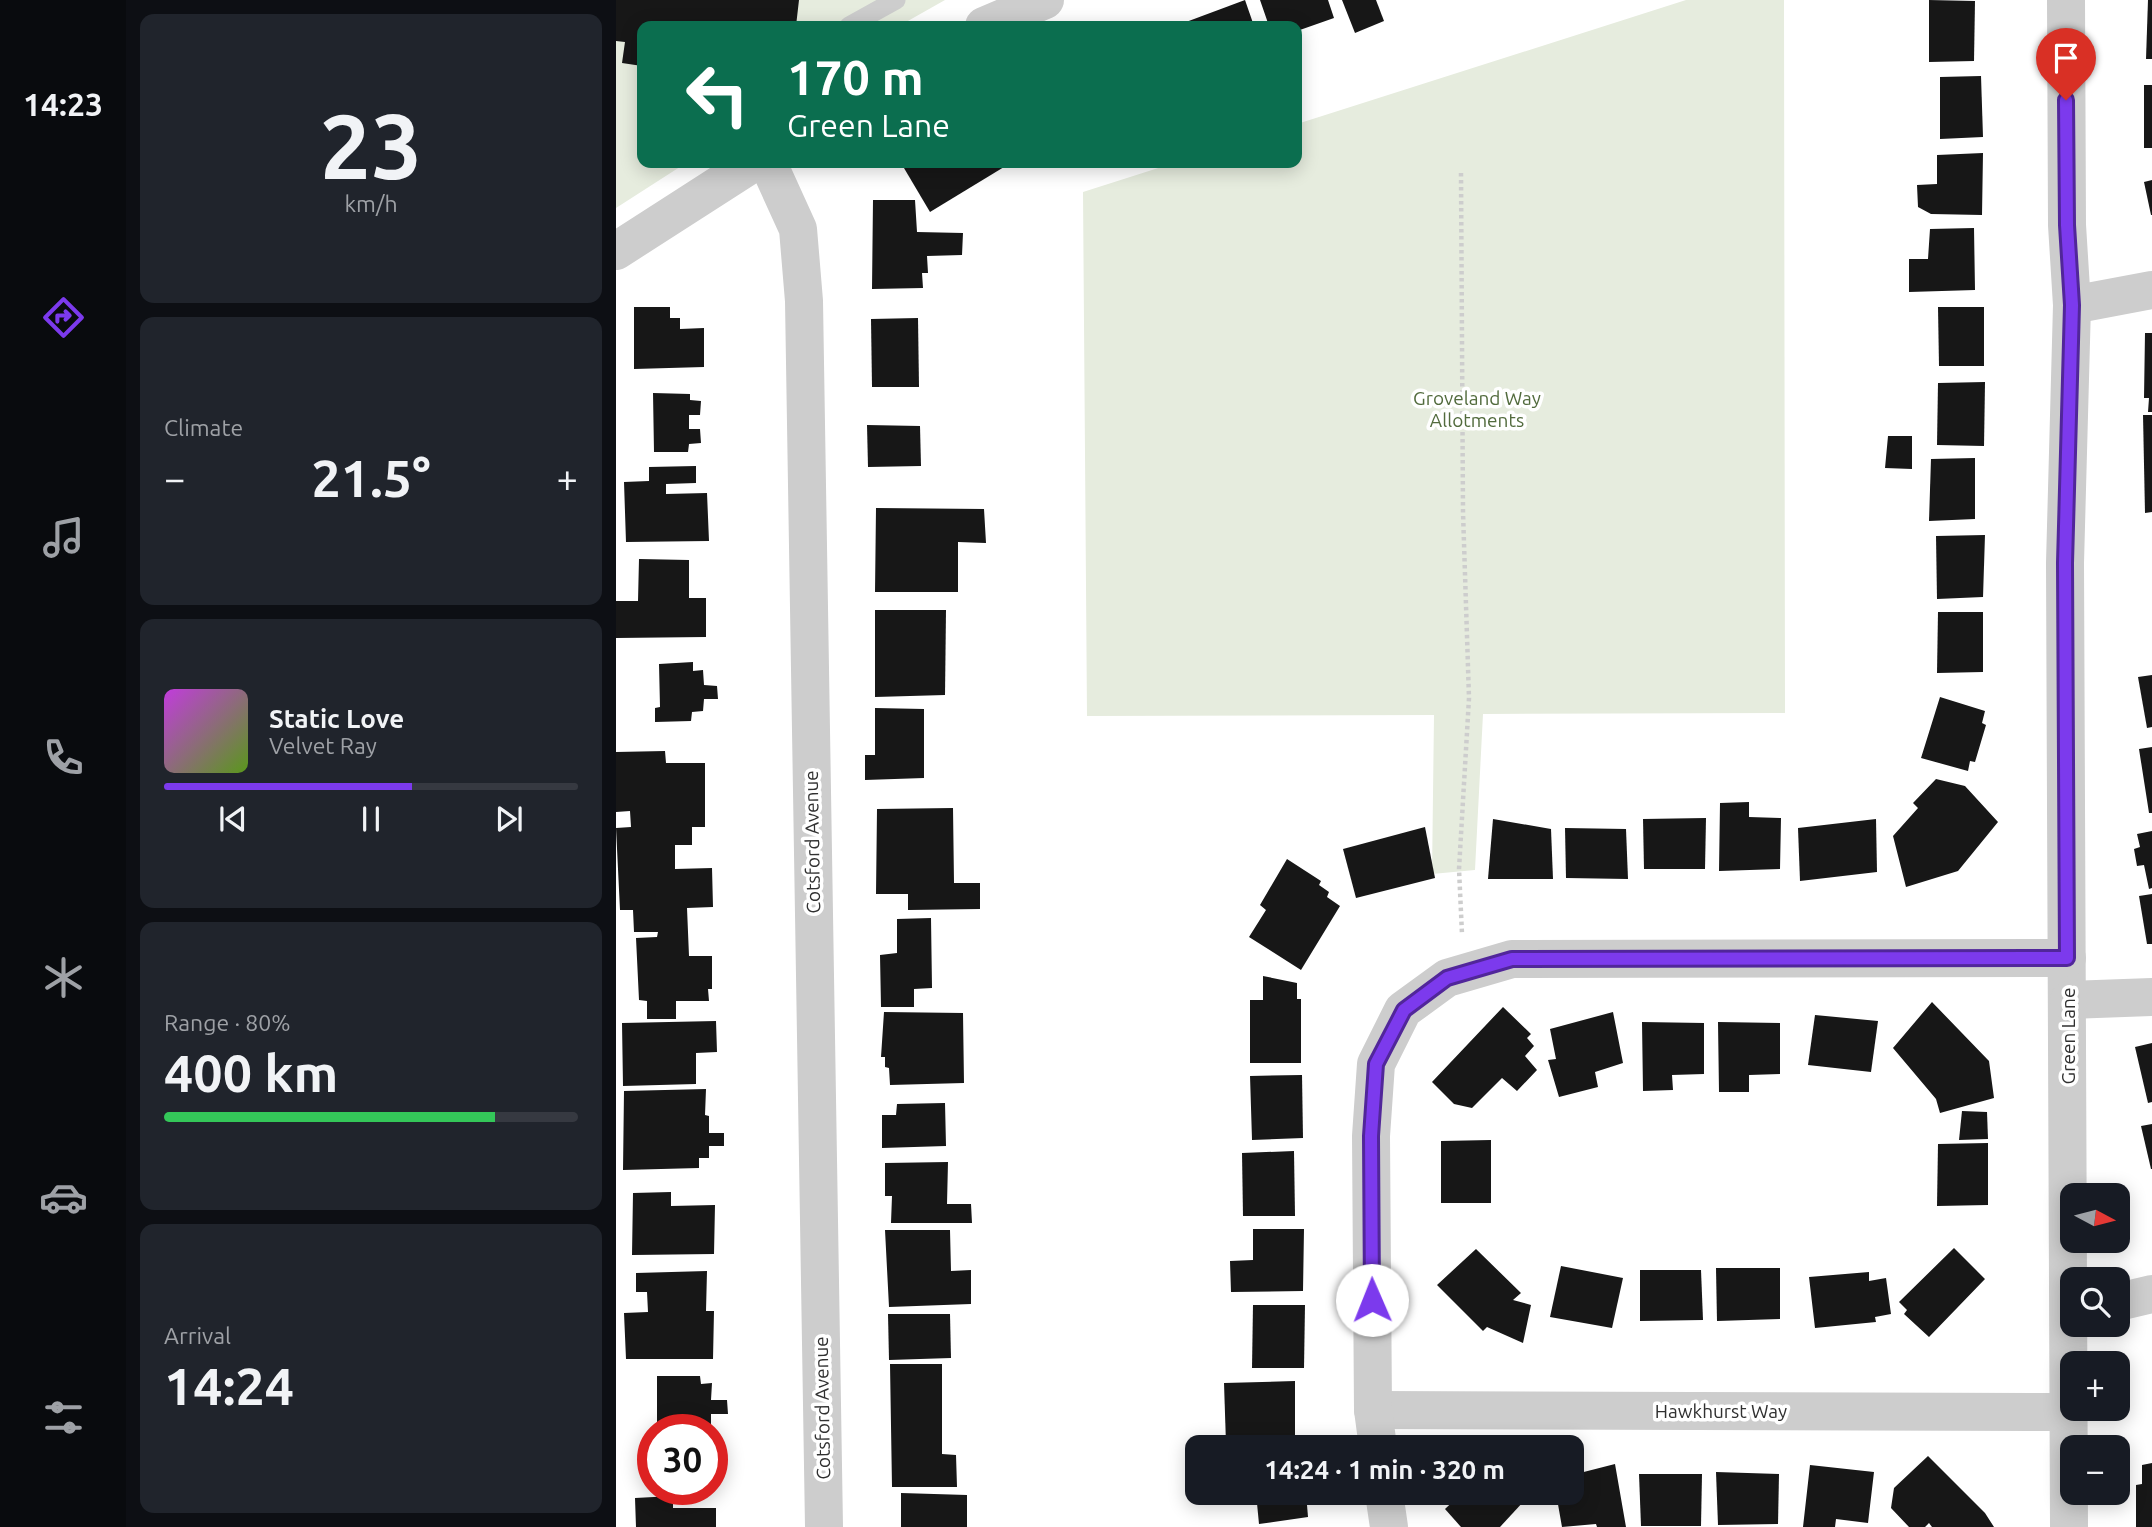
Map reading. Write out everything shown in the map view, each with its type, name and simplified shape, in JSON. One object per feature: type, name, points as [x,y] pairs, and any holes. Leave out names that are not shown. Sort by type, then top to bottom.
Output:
[{"type":"street","points":[[996,21],[1045,0]]},
{"type":"street","name":"Green Lane","points":[[2066,0],[2067,225],[2072,305],[2065,563],[2070,1267]]},
{"type":"street","points":[[616,251],[745,168]]},
{"type":"street","name":"Cotsford Avenue","points":[[770,168],[798,229],[804,302],[824,1527]]},
{"type":"street","points":[[2072,305],[2152,290]]},
{"type":"street","points":[[1376,1435],[1373,1410],[1371,1136],[1376,1064],[1404,1010],[1447,978],[1512,959],[2067,958]]},
{"type":"street","points":[[2069,1000],[2152,998]]},
{"type":"street","points":[[2130,1299],[2152,1294]]},
{"type":"street","name":"Hawkhurst Way","points":[[1373,1410],[2060,1412]]},
{"type":"street","name":"Green Lane","points":[[2069,1421],[2069,1527]]},
{"type":"street","points":[[1385,1505],[1388,1527]]},
{"type":"lane","points":[[858,21],[896,0]]},
{"type":"path","points":[[1461,173],[1463,512],[1469,698],[1459,869],[1464,973]]},
{"type":"green space","points":[[616,0],[945,0],[908,21],[637,21],[637,168],[678,168],[616,208]]},
{"type":"green space","name":"Groveland Way Allotments","points":[[1686,0],[1784,0],[1785,713],[1483,714],[1475,870],[1432,874],[1434,715],[1087,716],[1083,192],[1158,168],[1302,168],[1302,122]]},
{"type":"building","points":[[616,0],[799,0],[797,21],[637,21],[637,65],[622,63],[625,42],[616,41]]},
{"type":"building","points":[[1245,0],[1252,21],[1189,21]]},
{"type":"building","points":[[1260,0],[1328,0],[1334,18],[1302,29],[1302,21],[1267,21]]},
{"type":"building","points":[[1342,0],[1376,0],[1384,21],[1355,33]]},
{"type":"building","points":[[1929,0],[1975,1],[1974,61],[1929,62]]},
{"type":"building","points":[[2148,0],[2152,0],[2152,59],[2146,59]]},
{"type":"building","points":[[1981,76],[1983,137],[1940,139],[1940,77]]},
{"type":"building","points":[[2144,85],[2152,85],[2152,148],[2144,148]]},
{"type":"building","points":[[1983,153],[1982,215],[1931,214],[1918,207],[1917,185],[1937,184],[1937,155]]},
{"type":"building","points":[[904,168],[1002,168],[930,212]]},
{"type":"building","points":[[2152,180],[2152,215],[2151,215],[2144,182]]},
{"type":"building","points":[[873,200],[915,200],[917,232],[963,233],[962,255],[927,256],[928,273],[922,273],[923,288],[872,289]]},
{"type":"building","points":[[1974,228],[1975,290],[1909,292],[1909,259],[1928,259],[1930,229]]},
{"type":"building","points":[[634,307],[670,307],[670,318],[680,318],[680,329],[704,328],[704,367],[634,369]]},
{"type":"building","points":[[1938,307],[1984,307],[1984,366],[1939,366]]},
{"type":"building","points":[[918,318],[919,387],[872,387],[871,319]]},
{"type":"building","points":[[2145,333],[2152,333],[2152,412],[2148,412],[2149,398],[2144,398]]},
{"type":"building","points":[[1985,382],[1984,446],[1937,445],[1938,383]]},
{"type":"building","points":[[653,393],[690,394],[690,400],[701,401],[700,415],[689,415],[689,429],[700,429],[701,443],[689,444],[688,452],[654,452]]},
{"type":"building","points":[[2143,415],[2152,415],[2152,512],[2145,513]]},
{"type":"building","points":[[867,425],[920,426],[921,466],[868,467]]},
{"type":"building","points":[[1888,436],[1912,436],[1912,469],[1885,468]]},
{"type":"building","points":[[1975,458],[1975,519],[1929,521],[1931,459]]},
{"type":"building","points":[[696,466],[696,483],[666,484],[666,494],[707,493],[709,541],[626,542],[624,482],[649,481],[649,467]]},
{"type":"building","points":[[876,508],[984,509],[986,543],[958,542],[958,592],[875,592]]},
{"type":"building","points":[[1985,535],[1983,597],[1937,599],[1936,536]]},
{"type":"building","points":[[639,559],[689,560],[689,598],[706,598],[706,637],[616,638],[616,601],[638,601]]},
{"type":"building","points":[[875,610],[946,610],[945,695],[875,697]]},
{"type":"building","points":[[1938,612],[1983,612],[1983,672],[1937,673]]},
{"type":"building","points":[[693,662],[693,671],[703,670],[704,685],[717,686],[718,699],[704,699],[703,711],[692,712],[691,721],[655,722],[655,708],[660,707],[659,664]]},
{"type":"building","points":[[2152,675],[2152,727],[2147,728],[2138,677]]},
{"type":"building","points":[[1940,697],[1985,711],[1982,723],[1986,725],[1975,762],[1970,761],[1968,771],[1921,758]]},
{"type":"building","points":[[875,708],[924,709],[924,778],[865,780],[865,755],[875,755]]},
{"type":"building","points":[[2152,747],[2152,813],[2149,813],[2139,749]]},
{"type":"building","points":[[665,751],[666,763],[705,763],[705,827],[692,827],[692,845],[675,845],[675,869],[712,868],[713,907],[687,908],[689,956],[712,956],[712,989],[708,989],[709,1001],[676,1001],[676,1019],[647,1019],[647,1001],[639,1000],[636,938],[657,937],[658,932],[634,932],[633,910],[620,910],[616,828],[631,827],[630,811],[616,812],[616,752]]},
{"type":"building","points":[[1936,779],[1965,786],[1998,822],[1958,871],[1906,887],[1893,836],[1918,808],[1913,803]]},
{"type":"building","points":[[1749,802],[1749,817],[1781,818],[1780,869],[1719,871],[1720,803]]},
{"type":"building","points":[[953,808],[954,883],[980,883],[980,909],[908,910],[908,894],[876,894],[877,809]]},
{"type":"building","points":[[1706,818],[1705,869],[1644,869],[1643,819]]},
{"type":"building","points":[[1493,819],[1551,829],[1553,879],[1488,879]]},
{"type":"building","points":[[1876,819],[1877,872],[1800,881],[1798,828]]},
{"type":"building","points":[[1425,827],[1435,878],[1356,898],[1343,849]]},
{"type":"building","points":[[1565,828],[1626,829],[1628,879],[1566,878]]},
{"type":"building","points":[[2152,831],[2152,888],[2149,889],[2144,865],[2137,866],[2134,849],[2140,847],[2137,834]]},
{"type":"building","points":[[1287,859],[1321,881],[1319,885],[1329,892],[1327,897],[1340,906],[1301,970],[1249,937],[1266,910],[1260,905]]},
{"type":"building","points":[[2152,894],[2152,944],[2147,944],[2139,896]]},
{"type":"building","points":[[931,918],[932,988],[914,989],[914,1007],[881,1007],[880,955],[897,953],[897,919]]},
{"type":"building","points":[[1263,976],[1297,983],[1297,999],[1301,999],[1301,1063],[1250,1063],[1250,1000],[1263,1000]]},
{"type":"building","points":[[1932,1002],[1989,1061],[1994,1098],[1940,1113],[1936,1099],[1893,1048]]},
{"type":"building","points":[[1503,1007],[1531,1034],[1527,1038],[1534,1046],[1525,1056],[1537,1070],[1517,1091],[1502,1078],[1472,1108],[1454,1104],[1432,1082]]},
{"type":"building","points":[[884,1012],[963,1013],[964,1083],[890,1085],[889,1068],[885,1067],[885,1057],[881,1057]]},
{"type":"building","points":[[1613,1012],[1623,1063],[1595,1072],[1598,1087],[1559,1097],[1548,1060],[1556,1059],[1550,1029]]},
{"type":"building","points":[[1815,1015],[1878,1021],[1871,1072],[1808,1065]]},
{"type":"building","points":[[716,1021],[717,1052],[696,1053],[696,1084],[623,1086],[622,1023]]},
{"type":"building","points":[[1642,1022],[1704,1023],[1704,1074],[1672,1075],[1673,1090],[1643,1091]]},
{"type":"building","points":[[1718,1022],[1780,1023],[1780,1074],[1749,1075],[1749,1092],[1719,1092]]},
{"type":"building","points":[[2152,1043],[2152,1102],[2148,1103],[2135,1047]]},
{"type":"building","points":[[1302,1075],[1303,1138],[1252,1140],[1250,1076]]},
{"type":"building","points":[[706,1089],[705,1115],[709,1116],[709,1133],[724,1133],[724,1146],[709,1146],[709,1158],[699,1158],[699,1168],[623,1170],[624,1091]]},
{"type":"building","points":[[945,1103],[946,1146],[882,1148],[882,1115],[896,1115],[897,1104]]},
{"type":"building","points":[[1962,1111],[1987,1112],[1988,1139],[1959,1140]]},
{"type":"building","points":[[2152,1124],[2152,1169],[2151,1169],[2141,1126]]},
{"type":"building","points":[[1491,1140],[1491,1203],[1441,1203],[1441,1141]]},
{"type":"building","points":[[1988,1143],[1988,1205],[1937,1206],[1938,1144]]},
{"type":"building","points":[[1294,1151],[1295,1216],[1243,1216],[1242,1153]]},
{"type":"building","points":[[948,1162],[947,1204],[971,1204],[972,1223],[891,1223],[892,1196],[885,1196],[885,1163]]},
{"type":"building","points":[[671,1192],[671,1206],[715,1205],[714,1254],[632,1255],[633,1193]]},
{"type":"building","points":[[1253,1229],[1304,1229],[1303,1291],[1231,1292],[1230,1261],[1253,1260]]},
{"type":"building","points":[[885,1230],[950,1230],[951,1271],[971,1270],[971,1304],[889,1307]]},
{"type":"building","points":[[1954,1248],[1985,1279],[1929,1337],[1904,1314],[1907,1310],[1899,1302]]},
{"type":"building","points":[[1476,1249],[1521,1293],[1513,1300],[1531,1305],[1523,1343],[1487,1327],[1483,1331],[1437,1285]]},
{"type":"building","points":[[1561,1266],[1623,1278],[1612,1328],[1550,1317]]},
{"type":"building","points":[[1716,1268],[1780,1268],[1780,1319],[1717,1321]]},
{"type":"building","points":[[1640,1270],[1701,1270],[1703,1320],[1640,1321]]},
{"type":"building","points":[[707,1271],[706,1311],[714,1311],[713,1359],[626,1359],[624,1313],[648,1312],[647,1292],[636,1292],[636,1273]]},
{"type":"building","points":[[1869,1272],[1869,1281],[1886,1278],[1891,1314],[1875,1317],[1876,1322],[1815,1328],[1809,1277]]},
{"type":"building","points":[[1253,1305],[1305,1305],[1304,1368],[1252,1368]]},
{"type":"building","points":[[888,1314],[950,1314],[951,1358],[889,1360]]},
{"type":"building","points":[[890,1364],[942,1364],[942,1454],[956,1455],[957,1487],[892,1487]]},
{"type":"building","points":[[657,1376],[700,1376],[701,1384],[712,1383],[711,1400],[727,1400],[728,1414],[657,1414]]},
{"type":"building","points":[[1295,1381],[1295,1435],[1226,1435],[1224,1383]]},
{"type":"building","points":[[1928,1456],[1985,1513],[1994,1527],[1932,1527],[1929,1523],[1925,1527],[1909,1527],[1891,1508],[1894,1488]]},
{"type":"building","points":[[2152,1463],[2152,1527],[2136,1527],[2136,1485],[2142,1484],[2142,1465]]},
{"type":"building","points":[[1615,1464],[1626,1527],[1597,1527],[1596,1524],[1562,1527],[1558,1505],[1584,1505],[1584,1472]]},
{"type":"building","points":[[1810,1465],[1874,1472],[1868,1523],[1836,1519],[1835,1527],[1803,1527]]},
{"type":"building","points":[[1716,1472],[1779,1474],[1778,1524],[1718,1525]]},
{"type":"building","points":[[1639,1474],[1702,1474],[1701,1526],[1641,1526]]},
{"type":"building","points":[[901,1493],[967,1495],[967,1527],[901,1527]]},
{"type":"building","points":[[635,1498],[637,1505],[716,1508],[716,1527],[636,1527]]},
{"type":"building","points":[[1257,1505],[1307,1505],[1308,1517],[1259,1524]]},
{"type":"building","points":[[1449,1505],[1520,1505],[1500,1527],[1461,1527],[1445,1509]]},
{"type":"route","points":[[1372,1300],[1371,1136],[1376,1064],[1404,1010],[1447,978],[1512,959],[2067,958],[2065,563],[2072,305],[2067,225],[2066,100]]}]
